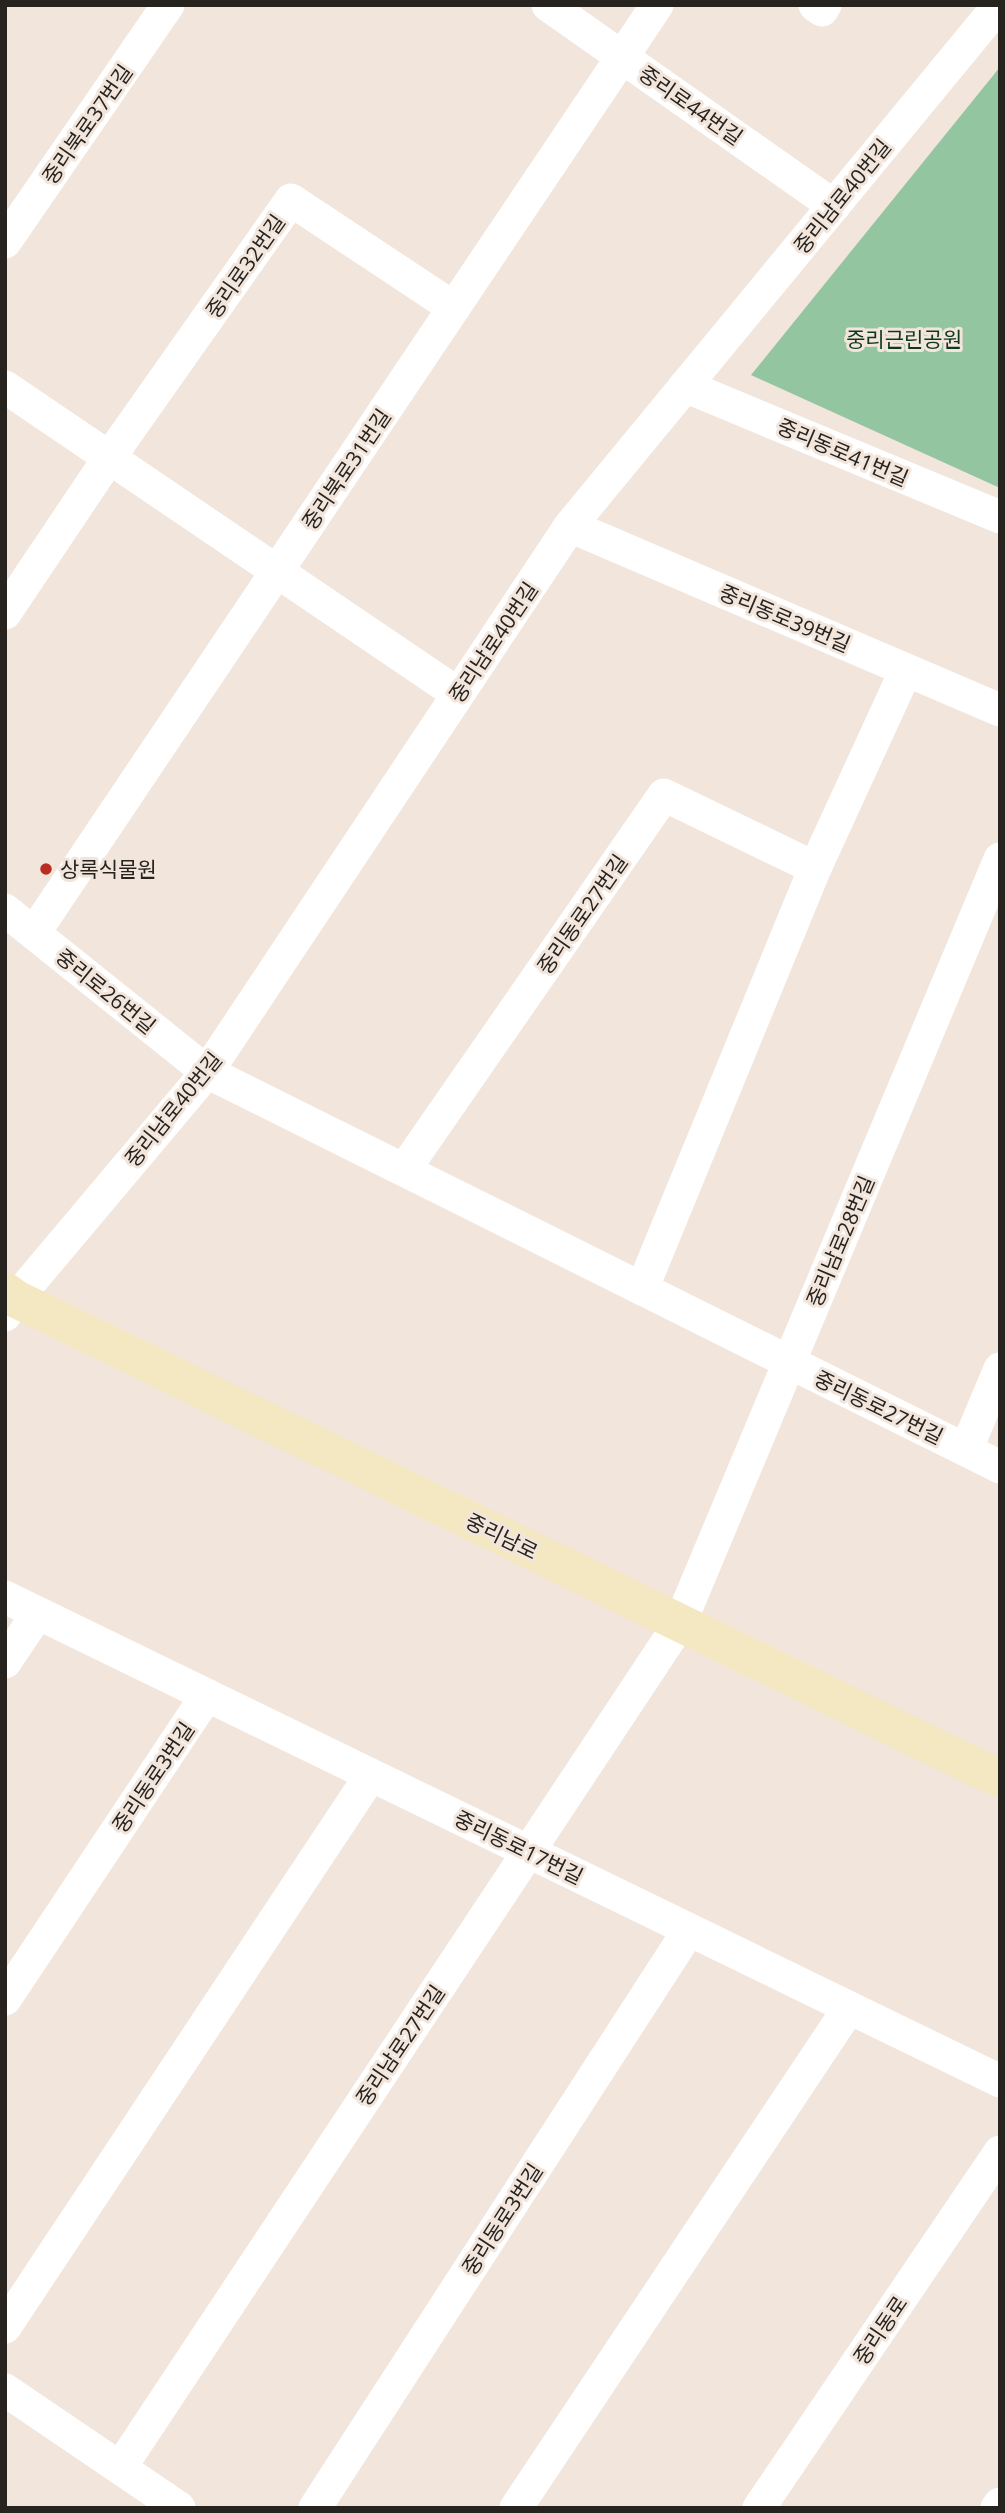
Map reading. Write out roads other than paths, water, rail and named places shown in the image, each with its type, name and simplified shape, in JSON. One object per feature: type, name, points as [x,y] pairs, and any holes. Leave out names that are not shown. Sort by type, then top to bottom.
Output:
[{"type":"main road","name":"중리남로","points":[[9,1302],[1000,1779]]},
{"type":"street","name":"중리북로37번길","points":[[5,242],[168,5]]},
{"type":"street","name":"중리로44번길","points":[[548,5],[834,206]]},
{"type":"street","name":"중리북로31번길","points":[[34,933],[657,5]]},
{"type":"street","points":[[815,5],[822,10],[825,5]]},
{"type":"street","name":"중리남로40번길","points":[[9,1302],[207,1072],[570,526],[999,5]]},
{"type":"street","name":"중리로32번길","points":[[109,458],[291,200],[454,308]]},
{"type":"street","name":"중리동로41번길","points":[[685,386],[1000,517]]},
{"type":"street","points":[[5,387],[458,694]]},
{"type":"street","points":[[5,613],[109,458]]},
{"type":"street","name":"중리동로39번길","points":[[570,526],[1000,710]]},
{"type":"street","points":[[642,1289],[815,868],[906,670]]},
{"type":"street","name":"중리동로27번길","points":[[404,1170],[664,795],[815,868]]},
{"type":"street","name":"중리남로28번길","points":[[680,1623],[1000,859]]},
{"type":"street","name":"중리로26번길","points":[[5,910],[207,1072]]},
{"type":"street","name":"중리동로27번길","points":[[207,1072],[1000,1467]]},
{"type":"street","name":"중리동로27번길","points":[[966,1450],[1000,1369]]},
{"type":"street","name":"중리동로17번길","points":[[5,1597],[1000,2081]]},
{"type":"street","points":[[5,1662],[38,1613]]},
{"type":"street","name":"중리남로27번길","points":[[120,2468],[680,1623]]},
{"type":"street","name":"중리동로3번길","points":[[5,1999],[207,1695]]},
{"type":"street","points":[[5,2328],[371,1775]]},
{"type":"street","name":"중리동로3번길","points":[[315,2508],[689,1930]]},
{"type":"street","points":[[516,2508],[849,2008]]},
{"type":"street","name":"중리동로","points":[[760,2508],[1000,2152]]},
{"type":"street","points":[[5,2390],[179,2508]]},
{"type":"place","name":"상록식물원","points":[[46,869]]},
{"type":"park label","name":"중리근린공원","points":[[904,339]]}]
